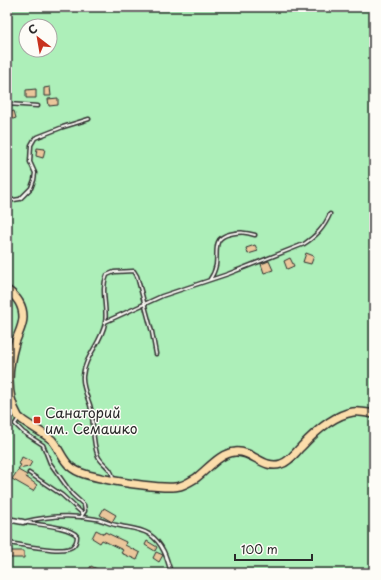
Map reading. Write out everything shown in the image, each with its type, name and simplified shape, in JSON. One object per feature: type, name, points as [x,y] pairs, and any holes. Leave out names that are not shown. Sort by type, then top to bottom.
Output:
[{"type":"highway","points":[[7,290],[14,295],[20,303],[23,317],[21,328],[15,342],[9,377],[9,395],[13,406],[19,418],[53,441],[68,465],[75,470],[114,481],[165,487],[181,486],[195,478],[222,457],[231,452],[239,451],[272,466],[281,464],[288,460],[311,436],[343,415],[354,412],[374,414]]},
{"type":"street","points":[[7,519],[23,522]]},
{"type":"lane","points":[[7,104],[38,106]]},
{"type":"lane","points":[[7,201],[20,199],[31,188],[35,174],[30,162],[31,144],[35,138],[89,119]]},
{"type":"lane","points":[[105,322],[162,296],[304,244],[314,238],[326,224],[330,214]]},
{"type":"lane","points":[[209,280],[216,265],[217,244],[221,238],[227,235],[244,232],[255,235]]},
{"type":"lane","points":[[114,481],[111,470],[98,456],[90,406],[82,378],[84,370],[100,338],[105,322],[104,284],[107,275],[110,272],[134,271],[137,276],[152,332],[156,354]]},
{"type":"lane","points":[[19,418],[15,424],[23,432],[43,445],[50,463],[72,494],[84,505],[85,511],[82,516]]},
{"type":"lane","points":[[28,473],[62,495],[82,516]]},
{"type":"lane","points":[[23,522],[52,516],[82,516],[134,528],[148,534],[159,543],[166,555],[170,573]]},
{"type":"lane","points":[[7,543],[63,550],[72,547],[77,541],[77,536],[67,530],[23,522]]},
{"type":"green space","points":[[7,7],[374,7],[374,573],[7,573]]},
{"type":"building","points":[[50,87],[51,96],[44,96],[44,88]]},
{"type":"building","points":[[36,89],[36,98],[26,98],[26,90]]},
{"type":"building","points":[[58,98],[58,105],[49,106],[48,99]]},
{"type":"building","points":[[14,111],[16,118],[7,121],[7,113]]},
{"type":"building","points":[[37,148],[45,149],[43,158],[36,156]]},
{"type":"building","points":[[255,245],[258,251],[248,254],[246,248]]},
{"type":"building","points":[[306,253],[314,256],[311,264],[303,262]]},
{"type":"building","points":[[290,258],[294,266],[287,269],[284,261]]},
{"type":"building","points":[[269,261],[273,270],[264,273],[261,264]]},
{"type":"building","points":[[22,457],[32,462],[29,467],[18,469],[21,465],[19,464]]},
{"type":"building","points":[[18,470],[27,475],[26,477],[37,485],[33,491],[12,479]]},
{"type":"building","points":[[104,508],[116,515],[112,522],[100,515]]},
{"type":"building","points":[[96,530],[104,534],[105,532],[126,542],[125,545],[140,553],[137,560],[121,553],[123,550],[102,540],[100,543],[92,538]]},
{"type":"building","points":[[147,541],[157,547],[155,551],[145,545]]},
{"type":"building","points":[[7,551],[24,551],[24,558],[7,558]]},
{"type":"building","points":[[156,552],[163,555],[159,562],[153,558]]},
{"type":"building","points":[[91,566],[105,573],[87,573]]},
{"type":"place","name":"Санаторий им. Семашко","points":[[37,420]]}]
